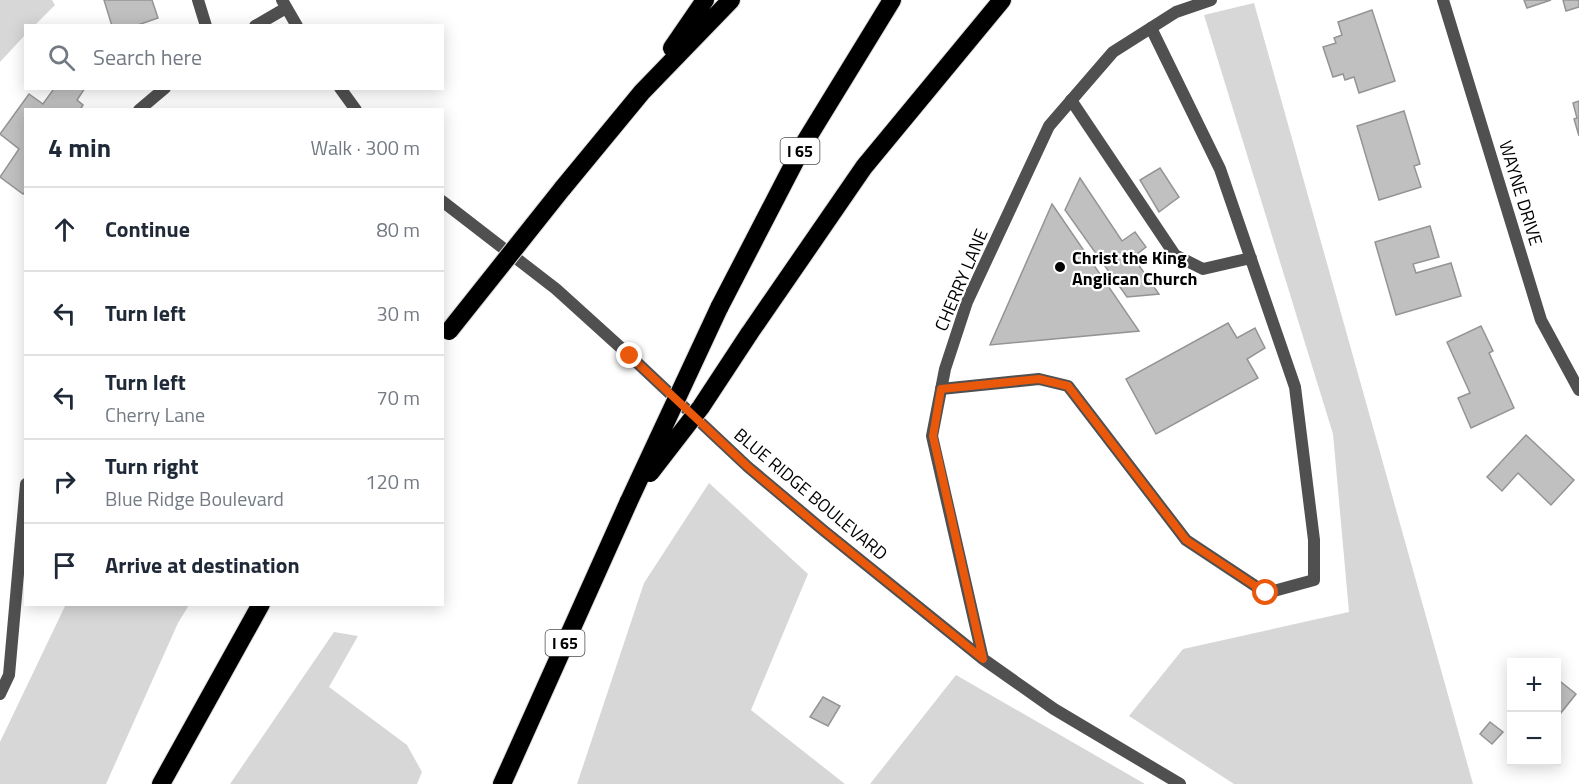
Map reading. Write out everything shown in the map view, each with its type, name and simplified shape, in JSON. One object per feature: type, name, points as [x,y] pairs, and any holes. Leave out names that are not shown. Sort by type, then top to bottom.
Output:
[{"type":"highway","points":[[642,92],[705,0]]},
{"type":"highway","points":[[446,336],[642,92],[731,0]]},
{"type":"highway","name":"I 65","points":[[502,784],[629,501],[719,308],[805,142],[892,0]]},
{"type":"highway","points":[[629,501],[700,407],[864,167],[1002,0]]},
{"type":"highway","points":[[161,784],[260,606]]},
{"type":"street","points":[[198,0],[205,24]]},
{"type":"street","name":"CHERRY LANE","points":[[983,659],[933,436],[945,369],[967,302],[1049,126],[1113,52],[1176,12],[1211,0]]},
{"type":"street","name":"WAYNE DRIVE","points":[[1443,0],[1540,320],[1579,390]]},
{"type":"street","points":[[258,24],[284,4],[296,24]]},
{"type":"street","points":[[941,389],[1039,379],[1068,386],[1186,540],[1266,593],[1314,580],[1314,540],[1296,387],[1220,169],[1151,28]]},
{"type":"street","points":[[141,108],[163,90]]},
{"type":"street","points":[[341,90],[355,108]]},
{"type":"street","points":[[1071,100],[1175,255],[1203,269],[1251,258]]},
{"type":"street","name":"BLUE RIDGE BOULEVARD","points":[[444,203],[556,289],[748,467],[983,659],[1054,709],[1180,784]]},
{"type":"street","points":[[0,694],[9,675],[24,506]]},
{"type":"shaded area","points":[[0,0],[52,0],[55,5],[36,24],[24,24],[24,36],[0,62]]},
{"type":"shaded area","points":[[1254,3],[1473,784],[1234,784],[1129,716],[1183,649],[1349,612],[1333,434],[1204,15]]},
{"type":"shaded area","points":[[709,483],[808,574],[751,710],[845,784],[577,784],[644,583]]},
{"type":"shaded area","points":[[65,606],[188,606],[178,623],[106,784],[0,784],[0,742]]},
{"type":"shaded area","points":[[334,632],[358,636],[329,687],[407,745],[422,772],[417,784],[230,784]]},
{"type":"shaded area","points":[[956,675],[1145,784],[870,784]]},
{"type":"building","points":[[104,0],[152,0],[158,18],[141,24],[111,24]]},
{"type":"building","points":[[1524,0],[1551,0],[1527,8]]},
{"type":"building","points":[[1563,0],[1579,0],[1579,7],[1566,11]]},
{"type":"building","points":[[1372,10],[1395,81],[1359,93],[1354,77],[1345,80],[1343,74],[1333,77],[1323,47],[1336,43],[1334,38],[1342,35],[1338,22]]},
{"type":"building","points":[[53,90],[84,90],[77,100],[83,105],[81,108],[24,108],[23,194],[0,177],[19,149],[0,134],[29,94],[43,104]]},
{"type":"building","points":[[1579,101],[1579,136],[1574,119],[1577,118],[1573,103]]},
{"type":"building","points":[[1404,111],[1420,164],[1414,166],[1421,187],[1379,200],[1357,126]]},
{"type":"building","points":[[1160,168],[1179,197],[1159,212],[1140,180]]},
{"type":"building","points":[[1080,178],[1122,241],[1135,232],[1146,247],[1133,257],[1159,294],[1127,297],[1065,210]]},
{"type":"building","name":"Christ the King Anglican Church","points":[[1052,204],[1139,331],[990,345]]},
{"type":"building","points":[[1430,226],[1439,257],[1413,264],[1416,273],[1451,263],[1461,296],[1396,315],[1375,242]]},
{"type":"building","points":[[1228,323],[1237,338],[1255,328],[1265,348],[1247,359],[1258,378],[1156,434],[1126,379]]},
{"type":"building","points":[[1481,326],[1493,351],[1489,353],[1514,408],[1471,428],[1458,398],[1470,393],[1447,342]]},
{"type":"building","points":[[1526,435],[1574,480],[1551,505],[1518,473],[1502,491],[1487,477]]},
{"type":"building","points":[[1561,682],[1576,694],[1561,713]]},
{"type":"building","points":[[823,697],[840,706],[828,726],[810,717]]},
{"type":"building","points":[[1490,722],[1503,732],[1492,744],[1480,734]]},
{"type":"place","name":"Christ the King Anglican Church","points":[[1060,267]]},
{"type":"route","points":[[630,356],[748,467],[983,659],[933,436],[941,389],[1039,379],[1068,386],[1186,540],[1266,593]]}]
